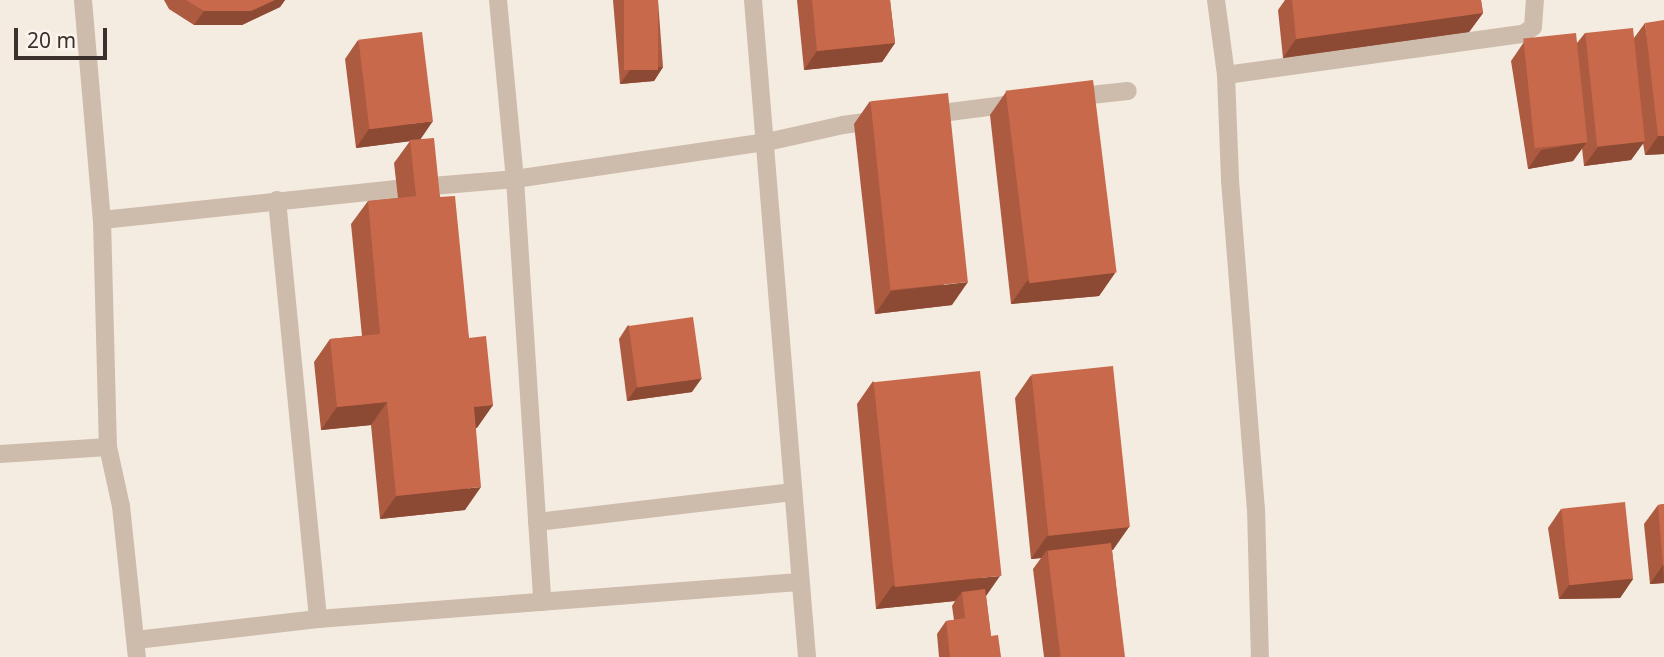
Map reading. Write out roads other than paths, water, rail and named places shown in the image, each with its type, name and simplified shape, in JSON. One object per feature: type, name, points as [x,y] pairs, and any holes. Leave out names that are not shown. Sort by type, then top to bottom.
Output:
[{"type":"street","points":[[83,0],[102,220],[108,447],[121,506],[137,648],[318,619],[800,582]]},
{"type":"street","points":[[498,0],[514,179],[542,602]]},
{"type":"street","points":[[753,0],[767,142],[807,657]]},
{"type":"street","points":[[1216,0],[1226,75],[1230,180],[1256,508],[1260,657]]},
{"type":"street","points":[[1226,75],[1523,34],[1533,27],[1535,0]]},
{"type":"street","points":[[420,187],[514,179],[767,142],[843,124],[1128,90]]},
{"type":"street","points":[[102,220],[396,189]]},
{"type":"street","points":[[277,200],[318,619]]},
{"type":"street","points":[[0,454],[108,447]]},
{"type":"street","points":[[537,522],[793,492]]}]
